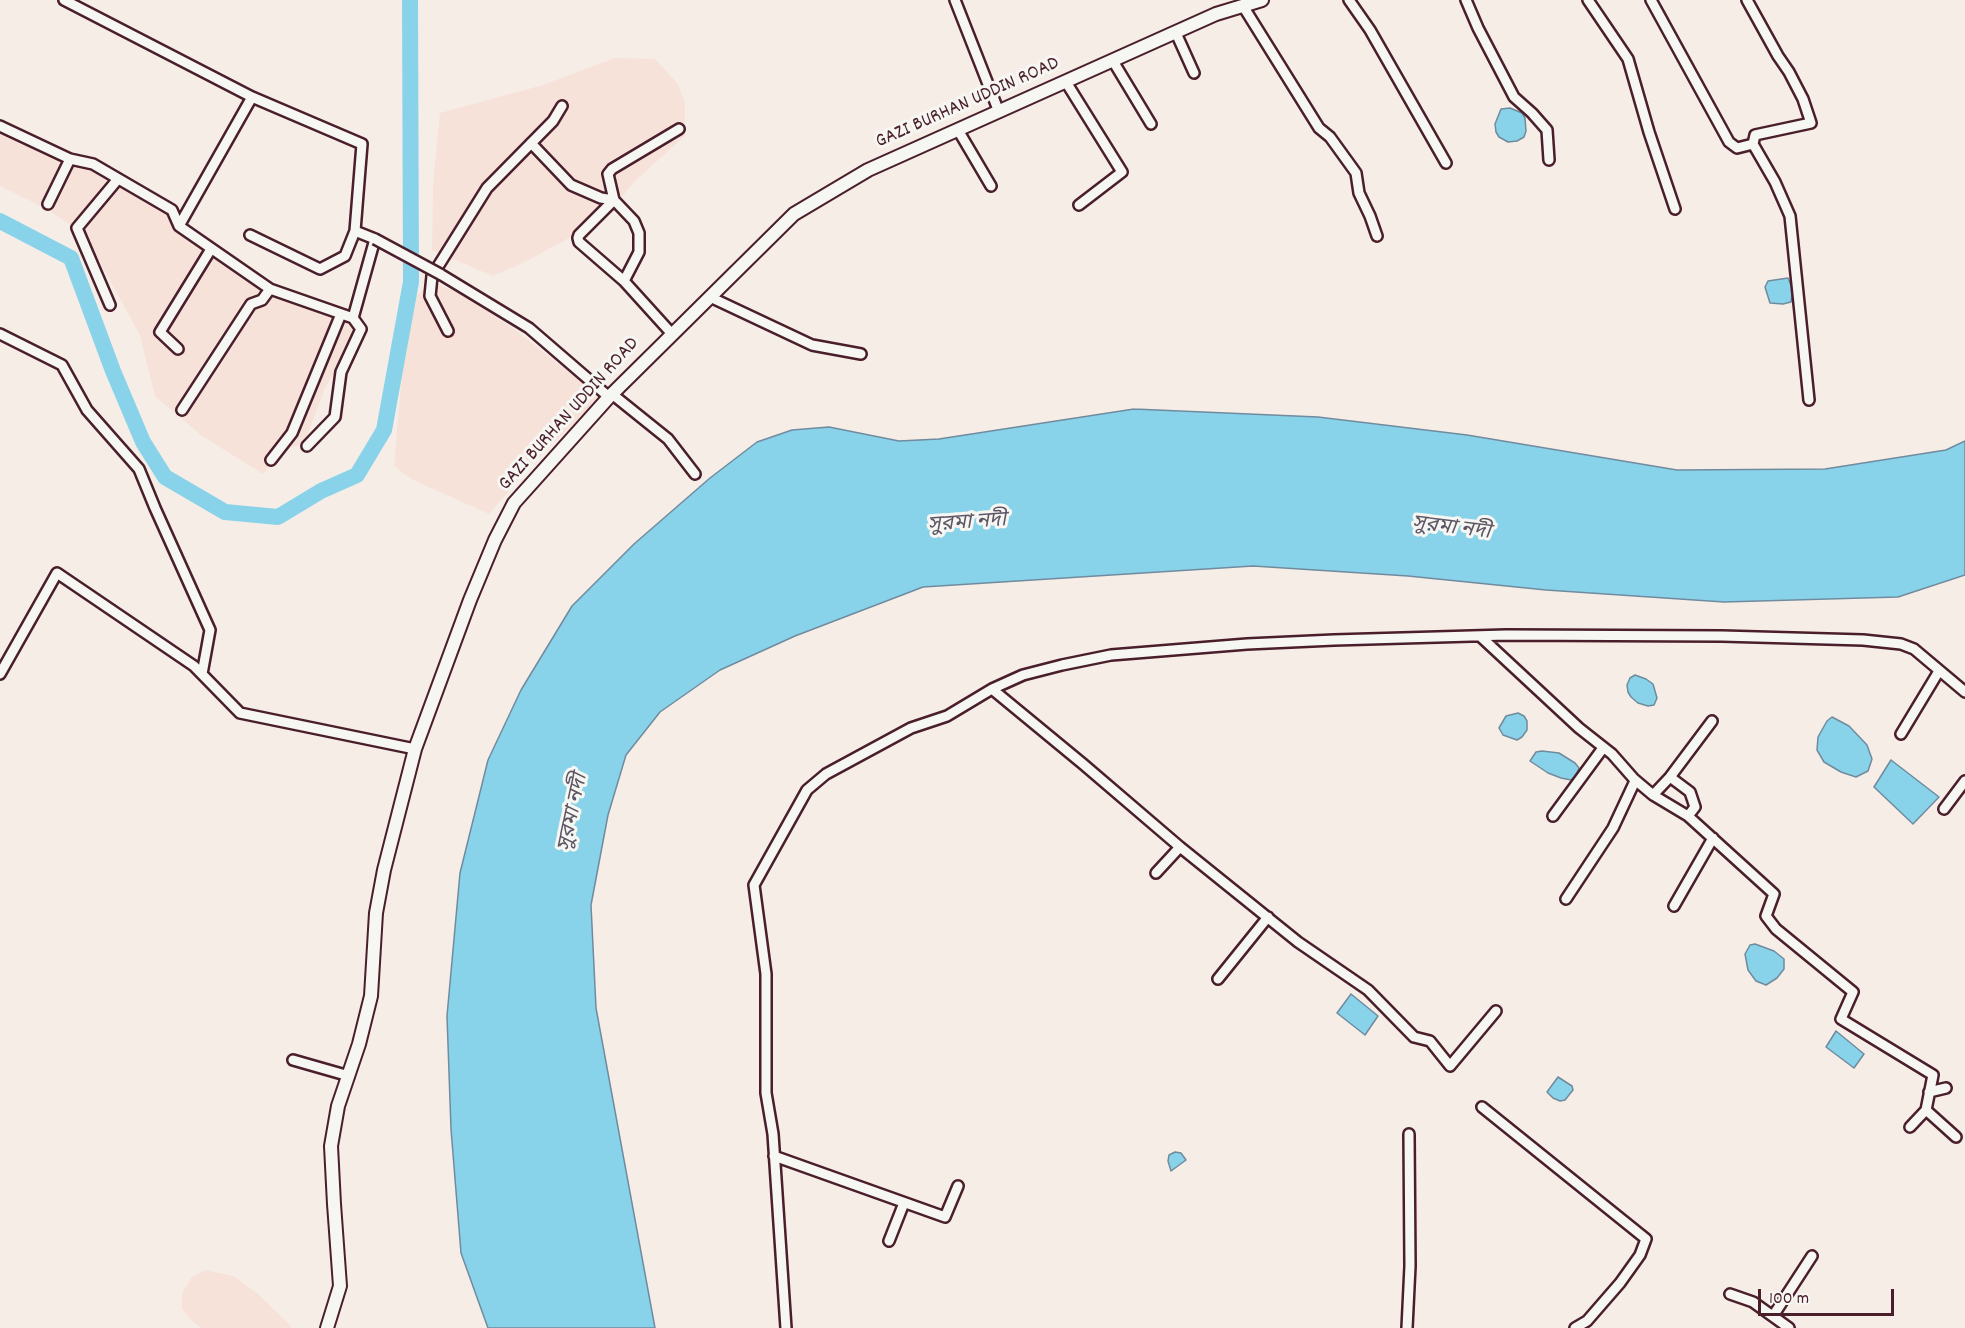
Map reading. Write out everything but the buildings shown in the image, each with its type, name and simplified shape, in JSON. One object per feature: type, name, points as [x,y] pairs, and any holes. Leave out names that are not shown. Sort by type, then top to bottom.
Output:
[{"type":"street","points":[[64,0],[252,97],[362,144],[355,231],[345,256],[320,269],[250,235]]},
{"type":"street","points":[[955,0],[999,112]]},
{"type":"street","name":"GAZI BURHAN UDDIN ROAD","points":[[327,1328],[340,1286],[331,1146],[338,1106],[359,1044],[371,996],[376,913],[384,870],[415,749],[470,600],[495,540],[514,503],[611,396],[794,214],[868,170],[1216,15],[1262,0]]},
{"type":"street","points":[[1349,0],[1370,30],[1446,163]]},
{"type":"street","points":[[1466,0],[1514,97],[1547,130],[1549,160]]},
{"type":"street","points":[[1588,0],[1628,59],[1675,209]]},
{"type":"street","points":[[1651,0],[1729,142],[1737,148],[1753,144]]},
{"type":"street","points":[[1747,0],[1789,72],[1803,99],[1811,123],[1755,135],[1753,144],[1775,182],[1790,216],[1809,400]]},
{"type":"street","points":[[1243,6],[1319,128],[1330,137],[1356,173],[1359,193],[1377,236]]},
{"type":"street","points":[[1176,33],[1194,73]]},
{"type":"street","points":[[1113,61],[1151,124]]},
{"type":"street","points":[[1066,82],[1122,172],[1079,205]]},
{"type":"street","points":[[179,226],[252,97]]},
{"type":"street","points":[[448,331],[430,296],[432,276],[487,188],[553,121],[562,106]]},
{"type":"street","points":[[0,126],[70,159],[93,164],[172,210],[179,226],[270,289],[353,318],[361,329],[340,372],[335,417],[307,446]]},
{"type":"street","points":[[624,281],[639,252],[639,233],[634,221],[614,200],[608,174],[612,169],[679,129]]},
{"type":"street","points":[[958,130],[991,186]]},
{"type":"street","points":[[531,143],[571,185],[601,198],[614,200]]},
{"type":"street","points":[[48,204],[70,159]]},
{"type":"street","points":[[110,305],[77,228],[118,179]]},
{"type":"street","points":[[614,200],[579,235],[579,242],[624,281],[672,334]]},
{"type":"street","points":[[355,231],[375,239],[440,274],[529,328],[611,396],[668,439],[695,474]]},
{"type":"street","points":[[353,318],[375,239]]},
{"type":"street","points":[[178,349],[160,332],[211,249]]},
{"type":"street","points":[[182,410],[251,304],[262,300],[270,289]]},
{"type":"street","points":[[710,297],[813,345],[861,354]]},
{"type":"street","points":[[271,460],[292,433],[341,314]]},
{"type":"street","points":[[0,334],[62,364],[87,410],[139,468],[210,630],[202,674]]},
{"type":"street","points":[[0,674],[57,573],[194,666],[240,713],[415,749]]},
{"type":"street","points":[[1480,636],[1579,728],[1612,754],[1635,781],[1688,816],[1774,894],[1766,916],[1776,929],[1853,992],[1841,1019],[1933,1075],[1926,1110],[1910,1127]]},
{"type":"street","points":[[786,1328],[773,1134],[766,1094],[766,974],[754,885],[807,790],[826,774],[911,728],[947,716],[992,689],[1023,675],[1062,664],[1111,655],[1268,643],[1480,636],[1722,636],[1863,640],[1908,646],[1965,692]]},
{"type":"street","points":[[1901,734],[1939,671]]},
{"type":"street","points":[[992,689],[1180,847],[1298,942],[1368,990],[1414,1037],[1430,1041],[1450,1066],[1497,1011]]},
{"type":"street","points":[[1653,795],[1670,777],[1712,721]]},
{"type":"street","points":[[1553,816],[1604,748]]},
{"type":"street","points":[[1670,777],[1690,792],[1695,807],[1688,816]]},
{"type":"street","points":[[1566,899],[1613,828],[1635,781]]},
{"type":"street","points":[[1944,809],[1965,781]]},
{"type":"street","points":[[1674,906],[1713,838]]},
{"type":"street","points":[[1156,873],[1180,847]]},
{"type":"street","points":[[1218,979],[1268,917]]},
{"type":"street","points":[[293,1060],[349,1076]]},
{"type":"street","points":[[1929,1092],[1946,1088]]},
{"type":"street","points":[[1482,1107],[1646,1239],[1640,1255],[1620,1283],[1587,1321],[1575,1328]]},
{"type":"street","points":[[1926,1110],[1956,1137]]},
{"type":"street","points":[[1407,1328],[1410,1266],[1409,1134]]},
{"type":"street","points":[[774,1156],[945,1217],[958,1186]]},
{"type":"street","points":[[889,1241],[904,1203]]},
{"type":"street","points":[[1773,1316],[1812,1256]]},
{"type":"street","points":[[1730,1293],[1753,1302],[1789,1328]]},
{"type":"shaded area","points":[[615,58],[655,59],[677,83],[685,103],[685,136],[638,178],[602,220],[525,262],[493,276],[432,250],[433,185],[440,113],[543,85]]},
{"type":"shaded area","points":[[0,131],[70,163],[90,167],[104,175],[169,215],[269,286],[357,317],[350,348],[325,388],[304,444],[289,448],[263,474],[202,436],[155,396],[140,335],[96,255],[71,225],[47,209],[0,186]]},
{"type":"shaded area","points":[[431,281],[463,295],[514,329],[601,397],[534,462],[489,514],[411,479],[394,466],[408,305]]},
{"type":"shaded area","points":[[205,1270],[233,1276],[257,1293],[291,1328],[202,1328],[182,1309],[182,1294],[191,1278]]},
{"type":"water","points":[[1510,108],[1522,113],[1525,118],[1526,131],[1524,137],[1508,142],[1499,137],[1495,124],[1501,109]]},
{"type":"water","points":[[1788,278],[1793,290],[1791,302],[1770,303],[1765,287],[1768,281]]},
{"type":"water","name":"সুরমা নদী","points":[[1134,409],[1318,417],[1467,435],[1677,470],[1825,469],[1946,450],[1965,441],[1965,575],[1898,597],[1724,602],[1546,590],[1408,576],[1253,566],[923,587],[795,636],[720,670],[660,712],[626,755],[608,815],[591,905],[596,1008],[655,1328],[488,1328],[461,1253],[451,1129],[447,1016],[460,873],[488,760],[521,690],[572,606],[634,544],[710,478],[757,442],[792,430],[829,427],[899,441],[939,439]]},
{"type":"water","points":[[1635,675],[1653,684],[1657,698],[1654,705],[1638,703],[1631,697],[1627,685],[1630,678]]},
{"type":"water","points":[[1518,713],[1527,721],[1527,730],[1517,740],[1503,735],[1499,728],[1506,716]]},
{"type":"water","points":[[1832,717],[1849,726],[1867,745],[1872,759],[1868,771],[1856,777],[1841,772],[1824,762],[1817,750],[1818,737],[1827,721]]},
{"type":"water","points":[[1536,752],[1559,753],[1575,763],[1579,768],[1576,776],[1571,780],[1561,778],[1548,773],[1530,761]]},
{"type":"water","points":[[1891,760],[1939,797],[1913,824],[1874,787]]},
{"type":"water","points":[[1755,944],[1774,951],[1784,959],[1784,969],[1777,978],[1766,985],[1756,981],[1748,970],[1745,954],[1750,945]]},
{"type":"water","points":[[1351,994],[1378,1016],[1365,1035],[1337,1013]]},
{"type":"water","points":[[1836,1031],[1864,1054],[1854,1068],[1826,1047]]},
{"type":"water","points":[[1558,1077],[1572,1086],[1573,1090],[1565,1100],[1560,1101],[1547,1092]]},
{"type":"water","points":[[1175,1152],[1181,1153],[1186,1160],[1171,1171],[1169,1155]]},
{"type":"waterway","points":[[0,221],[71,258],[113,371],[143,442],[165,477],[225,512],[278,517],[321,491],[357,475],[384,430],[411,282],[410,0]]}]
